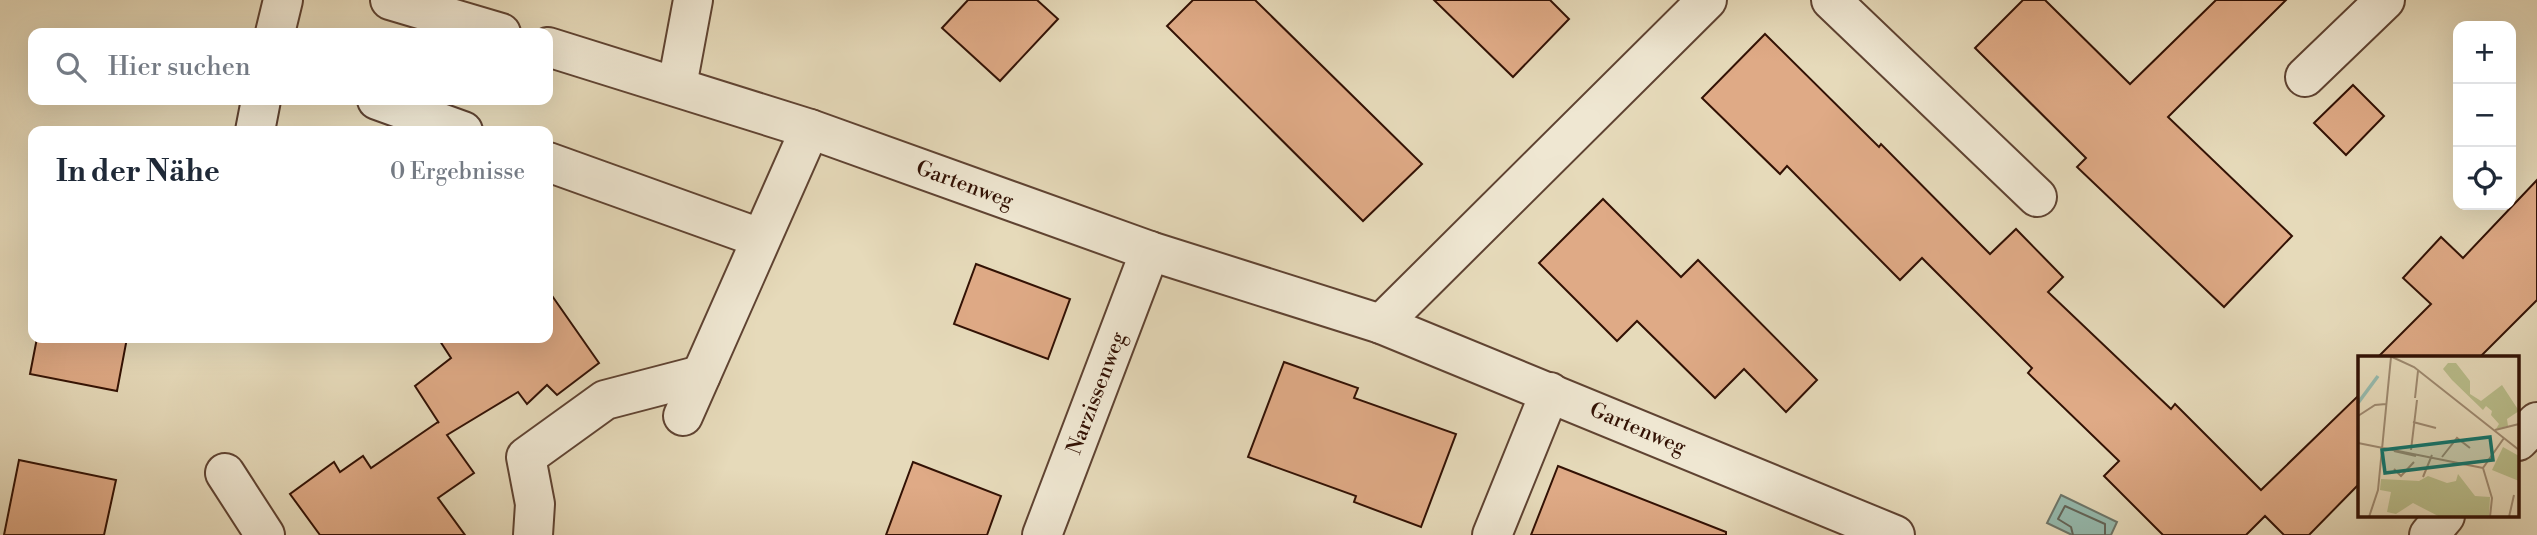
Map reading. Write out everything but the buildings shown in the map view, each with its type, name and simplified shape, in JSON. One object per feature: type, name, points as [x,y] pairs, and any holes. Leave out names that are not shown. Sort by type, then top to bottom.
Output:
[{"type":"street","points":[[276,28],[283,0]]},
{"type":"street","points":[[390,0],[484,28]]},
{"type":"street","points":[[677,86],[693,0]]},
{"type":"street","points":[[1831,0],[2037,197]]},
{"type":"street","points":[[2305,77],[2385,0]]},
{"type":"street","points":[[1381,324],[1687,6]]},
{"type":"street","name":"Gartenweg","points":[[553,49],[810,129],[1150,251],[1381,324],[1895,535]]},
{"type":"street","points":[[256,126],[260,105]]},
{"type":"street","points":[[391,105],[449,126]]},
{"type":"street","points":[[683,416],[810,129]]},
{"type":"street","points":[[553,164],[761,238]]},
{"type":"street","name":"Narzissenweg","points":[[1042,535],[1150,251]]},
{"type":"street","points":[[533,535],[535,504],[526,457],[605,400],[701,374]]},
{"type":"street","points":[[1492,535],[1550,392]]},
{"type":"street","points":[[2520,439],[2537,422]]},
{"type":"street","points":[[225,473],[265,535]]},
{"type":"street","points":[[2429,535],[2443,518]]},
{"type":"water","points":[[2061,495],[2117,522],[2111,535],[2072,535],[2047,523]]}]
